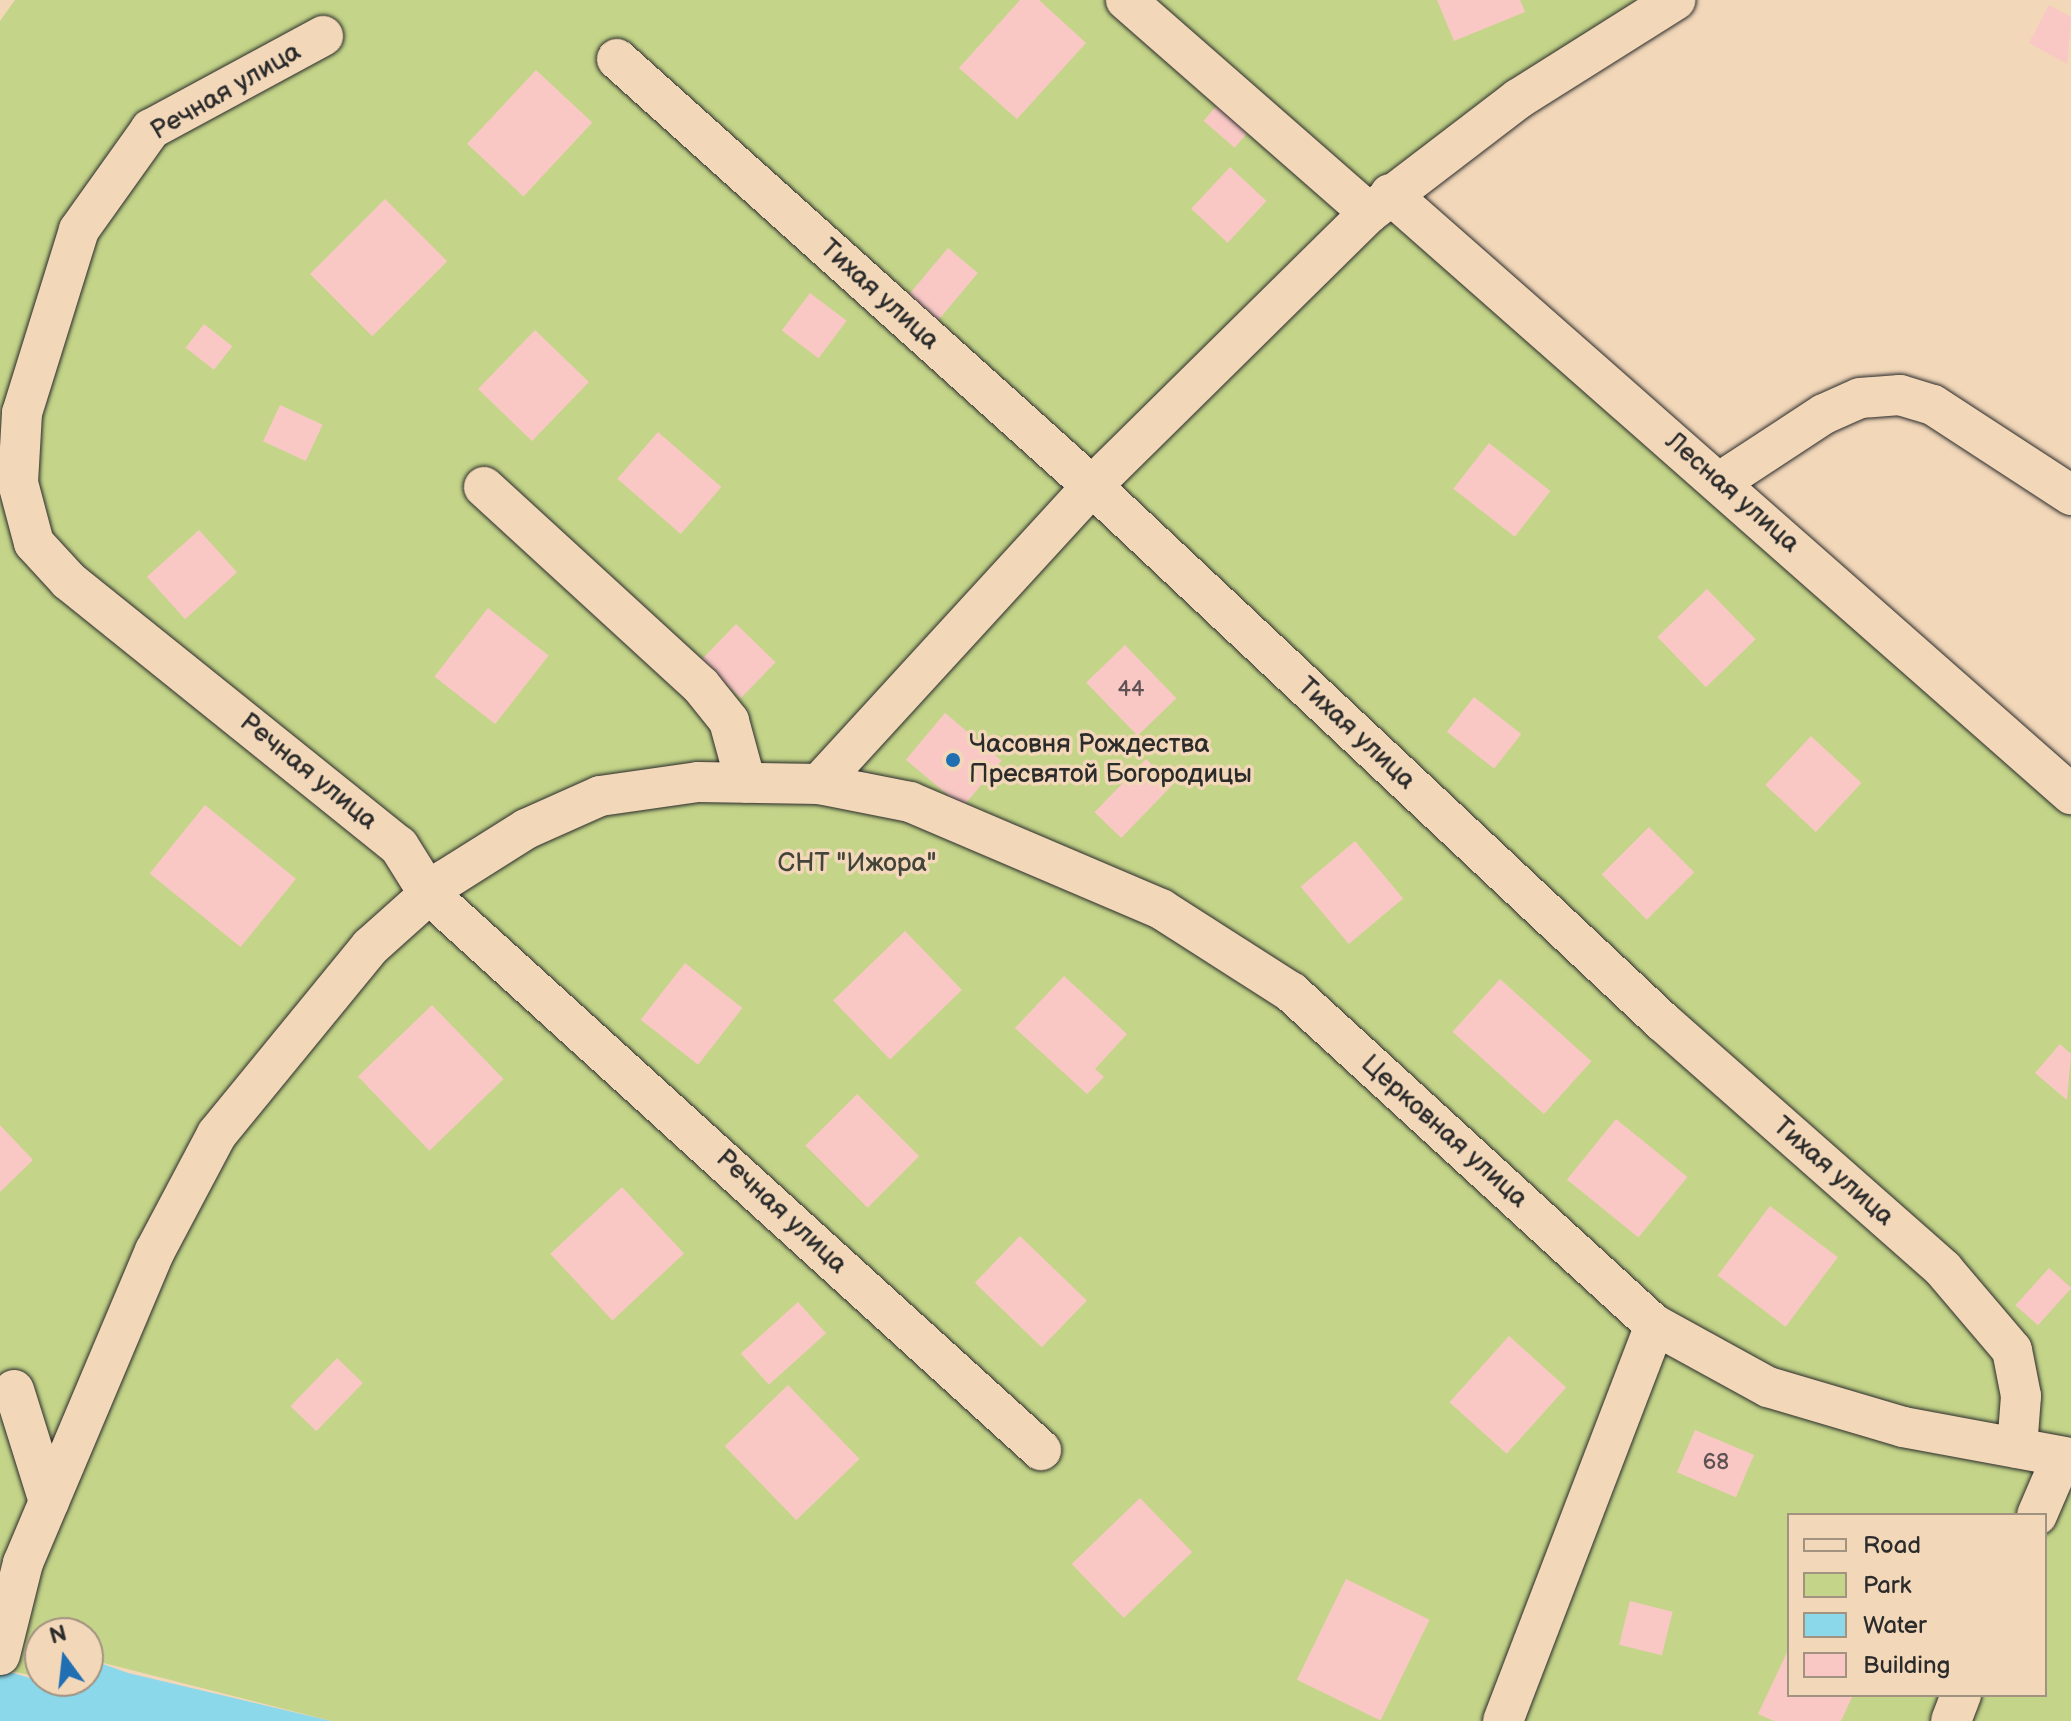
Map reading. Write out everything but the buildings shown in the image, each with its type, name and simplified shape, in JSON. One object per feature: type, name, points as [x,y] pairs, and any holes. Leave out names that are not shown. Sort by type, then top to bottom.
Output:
[{"type":"street","name":"Лесная улица","points":[[1126,0],[1380,203],[1720,482],[2071,794]]},
{"type":"street","points":[[819,784],[1092,486],[1380,203],[1518,99],[1675,0]]},
{"type":"street","name":"Речная улица","points":[[323,36],[151,129],[79,230],[22,413],[18,483],[34,543],[69,581],[390,838],[429,894],[1041,1450]]},
{"type":"street","name":"Тихая улица","points":[[617,59],[1092,486],[1650,1010],[1943,1269],[2012,1350],[2021,1396],[2017,1448]]},
{"type":"street","points":[[1720,482],[1824,414],[1860,398],[1900,395],[1933,405],[2071,495]]},
{"type":"street","points":[[484,487],[701,686],[729,721],[746,783]]},
{"type":"street","name":"Церковная улица","points":[[1,1652],[23,1563],[155,1251],[217,1134],[370,947],[429,894],[526,829],[600,796],[698,782],[819,784],[910,802],[1031,850],[1161,909],[1291,992],[1655,1325],[1768,1387],[1903,1427],[2066,1457]]},
{"type":"street","points":[[1503,1721],[1655,1325]]},
{"type":"street","points":[[14,1390],[49,1502]]},
{"type":"street","points":[[2038,1513],[2066,1457]]},
{"type":"street","points":[[1951,1721],[1960,1697]]},
{"type":"green space","name":"СНТ \"Ижора\"","points":[[15,0],[1675,0],[1391,194],[2071,794],[2071,1721],[331,1721],[104,1663],[104,1617],[24,1617],[24,1674],[0,1669],[0,21]]},
{"type":"water","points":[[104,1664],[128,1673],[331,1721],[0,1721],[0,1669],[24,1676],[24,1697],[104,1697]]},
{"type":"place","name":"Часовня Рождества Пресвятой Богородицы","points":[[953,760]]}]
